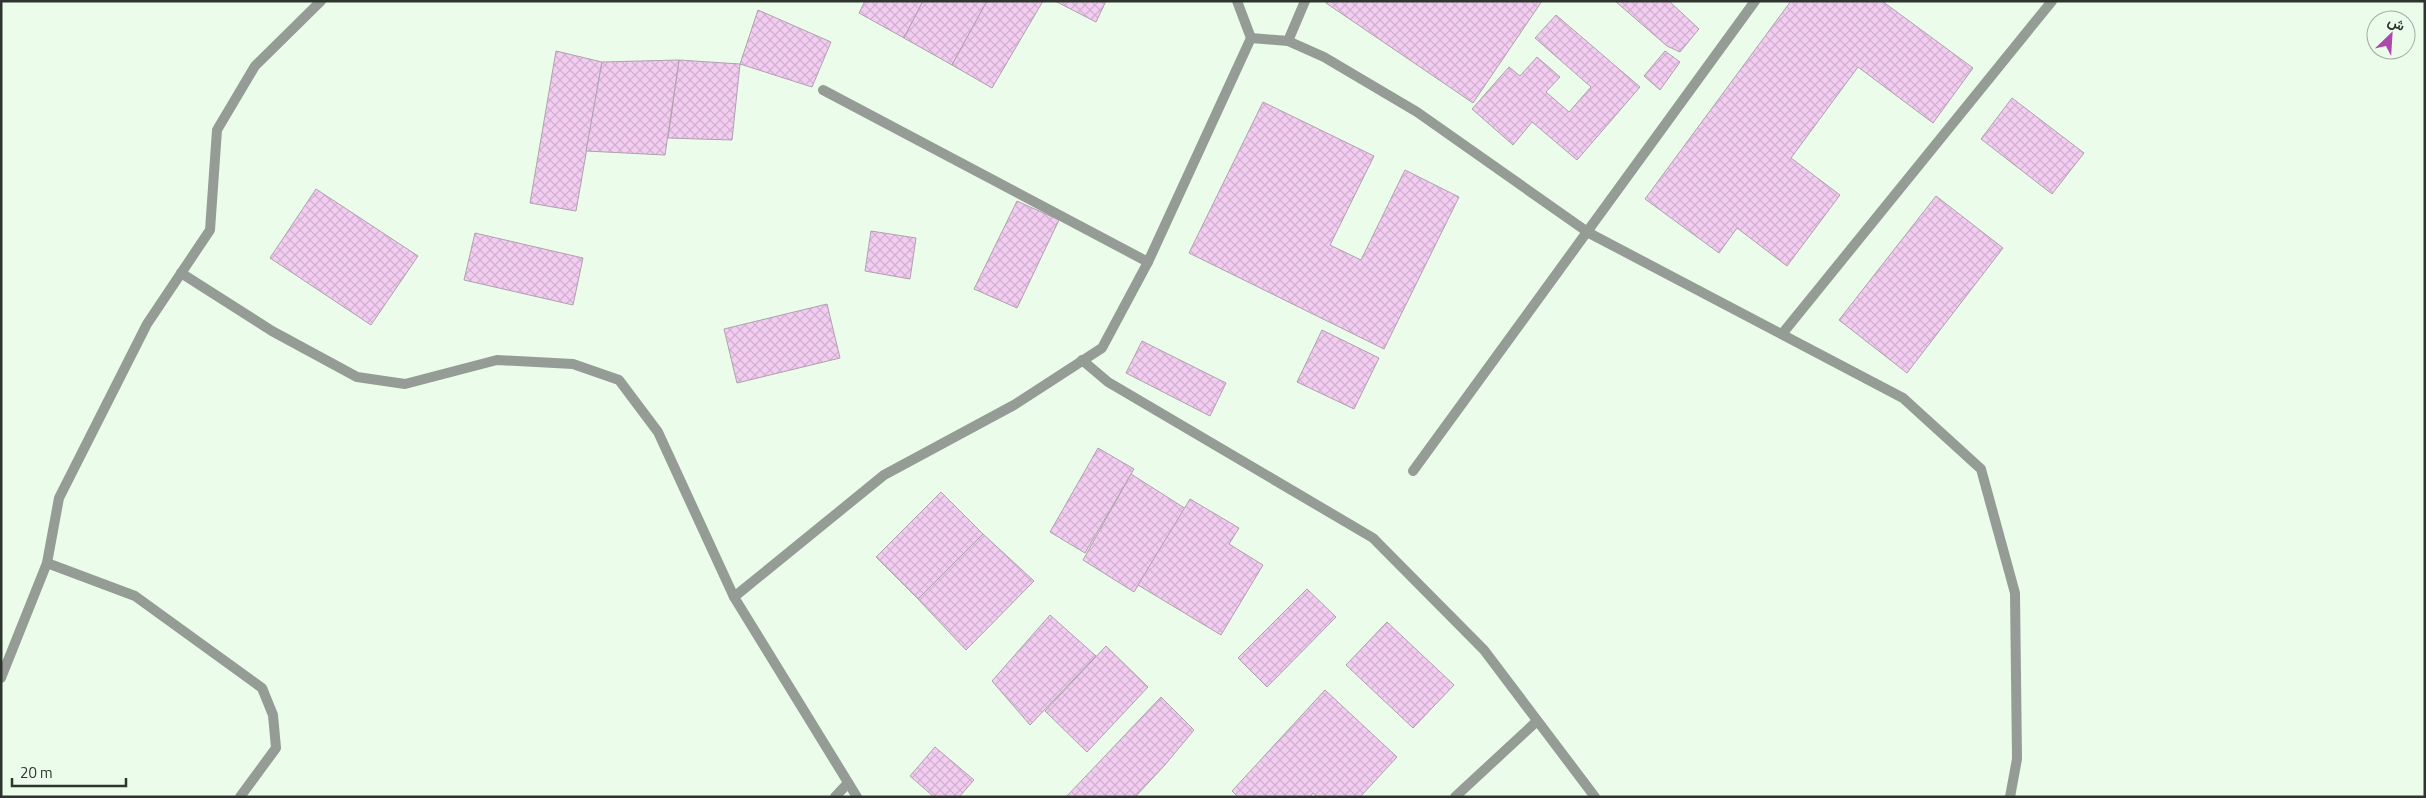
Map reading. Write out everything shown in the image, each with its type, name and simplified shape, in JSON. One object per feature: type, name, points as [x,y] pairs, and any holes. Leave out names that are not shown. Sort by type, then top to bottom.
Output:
[{"type":"street","points":[[1,678],[47,563],[59,498],[147,324],[210,230],[217,130],[255,66],[321,1]]},
{"type":"street","points":[[734,597],[884,475],[1014,405],[1102,348],[1148,262],[1251,38],[1237,1]]},
{"type":"street","points":[[1288,41],[1305,1]]},
{"type":"street","points":[[1414,471],[1755,1]]},
{"type":"street","points":[[1782,334],[2052,1]]},
{"type":"street","points":[[1251,38],[1288,41],[1324,57],[1417,112],[1589,232],[1903,398],[1981,469],[2015,594],[2017,759],[2010,797]]},
{"type":"street","points":[[823,90],[1148,262]]},
{"type":"street","points":[[181,273],[272,331],[357,378],[405,384],[497,360],[573,364],[619,380],[658,432],[734,597],[857,797]]},
{"type":"street","points":[[1082,360],[1108,382],[1373,538],[1484,650],[1595,797]]},
{"type":"street","points":[[47,563],[135,596],[262,688],[273,715],[276,748],[240,797]]},
{"type":"street","points":[[1455,797],[1537,721]]},
{"type":"street","points":[[835,797],[848,783]]},
{"type":"building","points":[[865,1],[923,1],[904,38],[859,13]]},
{"type":"building","points":[[923,1],[987,1],[952,65],[904,38]]},
{"type":"building","points":[[987,1],[1043,1],[992,88],[952,65]]},
{"type":"building","points":[[1055,1],[1106,1],[1096,22]]},
{"type":"building","points":[[1327,1],[1542,1],[1473,103],[1326,3]]},
{"type":"building","points":[[1615,1],[1669,1],[1699,29],[1680,52],[1667,46]]},
{"type":"building","points":[[1791,1],[1882,1],[1973,68],[1933,123],[1858,67],[1791,158],[1840,195],[1787,266],[1737,228],[1719,253],[1645,199]]},
{"type":"building","points":[[758,10],[831,42],[812,87],[740,64]]},
{"type":"building","points":[[1556,15],[1640,87],[1577,160],[1532,122],[1513,145],[1472,109],[1509,67],[1520,76],[1537,57],[1560,77],[1546,92],[1569,112],[1591,87],[1535,38]]},
{"type":"building","points":[[556,51],[602,62],[576,211],[530,203]]},
{"type":"building","points":[[1665,51],[1680,62],[1660,90],[1644,76]]},
{"type":"building","points":[[679,60],[740,64],[732,140],[668,138]]},
{"type":"building","points":[[679,60],[665,155],[586,151],[602,62]]},
{"type":"building","points":[[2012,98],[2084,153],[2052,194],[1981,139]]},
{"type":"building","points":[[1263,102],[1374,156],[1330,245],[1361,260],[1405,170],[1459,197],[1384,349],[1189,253]]},
{"type":"building","points":[[316,189],[418,256],[371,325],[270,258]]},
{"type":"building","points":[[1936,196],[2003,248],[1907,373],[1839,320]]},
{"type":"building","points":[[1017,201],[1059,220],[1017,308],[974,289]]},
{"type":"building","points":[[871,231],[916,238],[910,279],[865,271]]},
{"type":"building","points":[[475,233],[583,258],[573,305],[464,280]]},
{"type":"building","points":[[827,304],[840,358],[737,383],[724,329]]},
{"type":"building","points":[[1322,330],[1379,358],[1354,409],[1297,382]]},
{"type":"building","points":[[1142,341],[1226,383],[1210,416],[1126,373]]},
{"type":"building","points":[[1098,448],[1134,469],[1085,553],[1050,532]]},
{"type":"building","points":[[1131,474],[1186,509],[1134,592],[1083,560]]},
{"type":"building","points":[[941,492],[983,534],[918,599],[876,557]]},
{"type":"building","points":[[1190,499],[1239,528],[1229,544],[1263,565],[1221,635],[1138,585]]},
{"type":"building","points":[[983,534],[1034,581],[966,650],[918,599]]},
{"type":"building","points":[[1307,589],[1336,617],[1267,687],[1238,658]]},
{"type":"building","points":[[1050,615],[1096,656],[1030,725],[992,681]]},
{"type":"building","points":[[1387,622],[1454,685],[1413,728],[1346,665]]},
{"type":"building","points":[[1106,646],[1148,687],[1087,752],[1045,711]]},
{"type":"building","points":[[1325,690],[1397,757],[1360,797],[1317,797],[1313,793],[1310,797],[1238,797],[1232,791]]},
{"type":"building","points":[[1161,697],[1194,730],[1135,797],[1066,797]]},
{"type":"building","points":[[935,747],[974,780],[959,797],[934,797],[910,776]]}]
